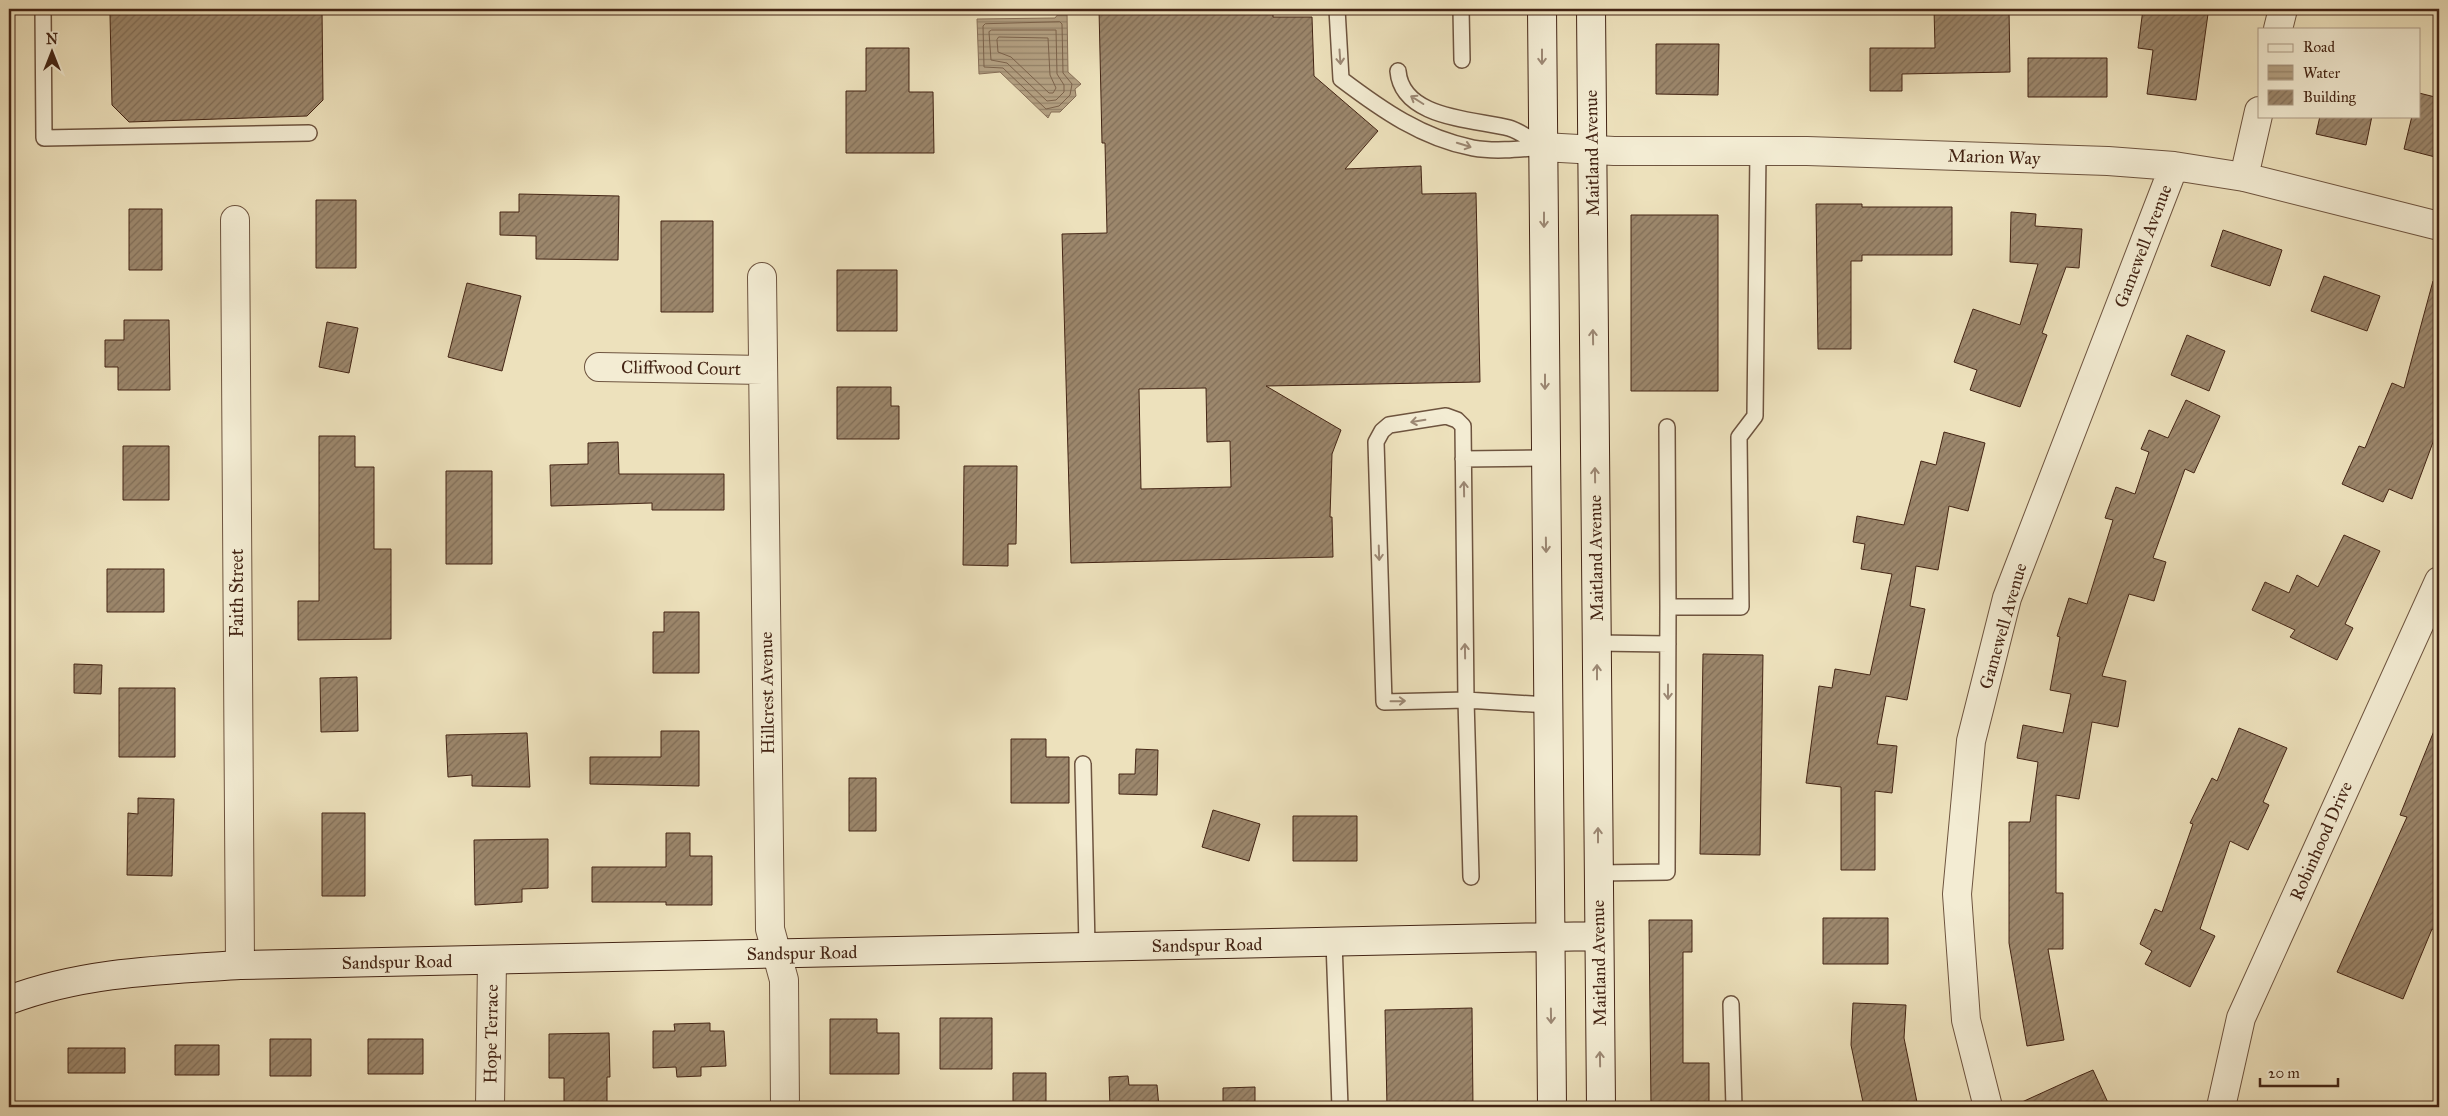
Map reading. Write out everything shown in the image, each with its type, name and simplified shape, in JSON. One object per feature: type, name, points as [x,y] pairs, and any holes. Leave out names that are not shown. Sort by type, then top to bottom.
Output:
[{"type":"street","points":[[1542,9],[1552,1107]]},
{"type":"street","name":"Maitland Avenue","points":[[1591,9],[1601,1107]]},
{"type":"street","points":[[2278,28],[2283,9]]},
{"type":"street","points":[[2244,177],[2258,115]]},
{"type":"street","name":"Marion Way","points":[[1543,147],[1592,150],[1758,151],[2098,160],[2174,166],[2244,177],[2439,226]]},
{"type":"street","name":"Gamewell Avenue","points":[[1988,1107],[1966,1020],[1957,894],[1971,741],[2008,598],[2174,166]]},
{"type":"street","name":"Faith Street","points":[[235,220],[240,965]]},
{"type":"street","name":"Hillcrest Avenue","points":[[762,277],[770,928],[784,980],[785,1107]]},
{"type":"street","name":"Cliffwood Court","points":[[600,367],[763,370]]},
{"type":"street","name":"Robinhood Drive","points":[[2221,1107],[2241,1018],[2439,581]]},
{"type":"street","name":"Sandspur Road","points":[[9,1000],[40,988],[121,972],[240,965],[1599,936]]},
{"type":"street","name":"Hope Terrace","points":[[490,1107],[492,960]]},
{"type":"lane","points":[[43,9],[44,138],[309,133]]},
{"type":"lane","points":[[1337,9],[1342,79],[1384,112],[1414,128],[1474,148],[1543,147]]},
{"type":"lane","points":[[1460,9],[1462,60]]},
{"type":"lane","points":[[1398,71],[1399,84],[1408,95],[1428,107],[1452,118],[1511,128],[1543,147]]},
{"type":"lane","points":[[1668,608],[1740,608],[1739,438],[1755,416],[1758,151]]},
{"type":"lane","points":[[1471,877],[1466,700],[1463,426],[1457,420],[1446,416],[1389,425],[1382,431],[1376,442],[1384,702],[1466,700],[1548,705]]},
{"type":"lane","points":[[1598,873],[1667,872],[1667,427]]},
{"type":"lane","points":[[1463,459],[1545,458]]},
{"type":"lane","points":[[1597,643],[1668,644]]},
{"type":"lane","points":[[1083,764],[1087,948]]},
{"type":"lane","points":[[1334,942],[1340,1107]]},
{"type":"lane","points":[[1731,1004],[1734,1107]]},
{"type":"water","points":[[1067,12],[1068,72],[1081,84],[1075,89],[1076,96],[1060,112],[1051,112],[1048,118],[1000,72],[979,74],[977,19],[1055,18],[1059,13]]},
{"type":"building","points":[[116,9],[322,9],[323,100],[307,116],[129,122],[112,105],[110,15]]},
{"type":"building","points":[[1099,9],[1273,9],[1273,17],[1312,17],[1314,76],[1378,131],[1345,169],[1421,166],[1422,194],[1476,193],[1480,382],[1266,386],[1341,430],[1332,454],[1330,517],[1332,517],[1333,557],[1071,563],[1062,234],[1107,233],[1105,143],[1102,143]],"holes":[[[1206,388],[1207,442],[1230,441],[1231,487],[1141,489],[1139,389]]]},
{"type":"building","points":[[1934,9],[2009,9],[2010,72],[1902,74],[1902,91],[1870,91],[1870,48],[1935,48]]},
{"type":"building","points":[[2143,9],[2166,9],[2208,14],[2196,100],[2147,94],[2153,50],[2138,48]]},
{"type":"building","points":[[1656,44],[1719,44],[1718,95],[1656,94]]},
{"type":"building","points":[[866,48],[909,48],[909,92],[933,92],[934,153],[846,153],[846,91],[866,91]]},
{"type":"building","points":[[2028,58],[2107,58],[2107,97],[2028,97]]},
{"type":"building","points":[[2420,93],[2439,98],[2439,158],[2404,149],[2412,118],[2420,118]]},
{"type":"building","points":[[2320,118],[2372,118],[2366,145],[2316,134]]},
{"type":"building","points":[[519,194],[619,196],[618,260],[536,259],[536,236],[500,235],[500,212],[519,212]]},
{"type":"building","points":[[316,200],[356,200],[356,268],[316,268]]},
{"type":"building","points":[[1816,204],[1862,204],[1862,207],[1952,207],[1952,255],[1862,255],[1862,261],[1851,261],[1851,349],[1818,349]]},
{"type":"building","points":[[129,209],[162,209],[162,270],[129,270]]},
{"type":"building","points":[[2011,212],[2036,214],[2035,226],[2082,229],[2079,268],[2066,267],[2042,333],[2047,335],[2020,407],[1970,390],[1977,370],[1954,362],[1973,309],[2020,325],[2038,264],[2010,262]]},
{"type":"building","points":[[1631,215],[1718,215],[1718,391],[1631,391]]},
{"type":"building","points":[[661,221],[713,221],[713,312],[661,312]]},
{"type":"building","points":[[2223,230],[2282,250],[2270,286],[2211,266]]},
{"type":"building","points":[[837,270],[897,270],[897,331],[837,331]]},
{"type":"building","points":[[2324,276],[2380,296],[2367,331],[2311,311]]},
{"type":"building","points":[[2433,281],[2439,282],[2439,426],[2412,499],[2389,489],[2383,502],[2342,484],[2359,446],[2365,448],[2392,383],[2404,388]]},
{"type":"building","points":[[467,283],[521,296],[502,371],[448,357]]},
{"type":"building","points":[[124,320],[169,320],[170,390],[118,390],[118,367],[105,367],[105,340],[124,340]]},
{"type":"building","points":[[327,322],[358,328],[349,373],[319,367]]},
{"type":"building","points":[[2187,335],[2225,351],[2209,391],[2171,375]]},
{"type":"building","points":[[837,387],[891,387],[891,406],[899,406],[899,439],[837,439]]},
{"type":"building","points":[[2186,400],[2220,416],[2194,473],[2185,469],[2153,558],[2166,562],[2154,601],[2129,594],[2102,676],[2126,681],[2118,727],[2092,722],[2079,799],[2056,795],[2056,893],[2063,893],[2063,949],[2048,949],[2064,1040],[2027,1046],[2009,943],[2009,822],[2030,822],[2038,762],[2017,758],[2023,725],[2063,733],[2071,694],[2050,690],[2060,637],[2057,636],[2069,598],[2087,604],[2113,520],[2105,518],[2116,487],[2135,494],[2149,452],[2141,449],[2149,430],[2168,438]]},
{"type":"building","points":[[1944,432],[1985,443],[1968,511],[1949,506],[1938,570],[1916,566],[1910,606],[1925,609],[1907,700],[1886,696],[1877,744],[1897,746],[1892,793],[1875,791],[1875,870],[1841,870],[1841,787],[1806,783],[1819,686],[1832,688],[1835,669],[1870,675],[1892,574],[1861,569],[1865,544],[1853,542],[1857,516],[1904,525],[1921,461],[1936,465]]},
{"type":"building","points":[[319,436],[355,436],[355,467],[374,467],[374,549],[391,549],[391,639],[298,640],[298,601],[319,601]]},
{"type":"building","points":[[618,442],[619,474],[724,474],[724,510],[652,510],[652,503],[551,506],[550,465],[588,464],[588,443]]},
{"type":"building","points":[[123,446],[169,446],[169,500],[123,500]]},
{"type":"building","points":[[964,466],[1017,466],[1016,544],[1008,544],[1008,566],[963,565]]},
{"type":"building","points":[[446,471],[492,471],[492,564],[446,564]]},
{"type":"building","points":[[2344,535],[2380,551],[2345,624],[2353,628],[2337,660],[2290,637],[2295,630],[2252,610],[2265,582],[2289,593],[2297,575],[2318,587]]},
{"type":"building","points":[[107,569],[164,569],[164,612],[107,612]]},
{"type":"building","points":[[664,612],[699,612],[699,673],[653,673],[653,632],[664,632]]},
{"type":"building","points":[[1703,654],[1763,655],[1760,855],[1700,854]]},
{"type":"building","points":[[74,664],[102,665],[101,694],[74,693]]},
{"type":"building","points":[[357,677],[358,731],[321,732],[320,678]]},
{"type":"building","points":[[119,688],[175,688],[175,757],[119,757]]},
{"type":"building","points":[[2438,721],[2439,932],[2432,929],[2403,999],[2337,972],[2407,817],[2400,815]]},
{"type":"building","points":[[2239,728],[2287,748],[2263,802],[2269,805],[2248,850],[2230,841],[2200,929],[2215,936],[2190,987],[2145,964],[2152,951],[2140,944],[2155,909],[2162,912],[2193,824],[2190,823],[2212,778],[2217,781]]},
{"type":"building","points":[[661,731],[699,731],[699,786],[590,784],[590,757],[661,757]]},
{"type":"building","points":[[527,733],[530,787],[472,786],[472,775],[448,777],[446,735]]},
{"type":"building","points":[[1011,739],[1046,739],[1046,757],[1069,757],[1069,803],[1011,803]]},
{"type":"building","points":[[1136,749],[1158,750],[1157,795],[1119,794],[1119,774],[1135,774]]},
{"type":"building","points":[[849,778],[876,778],[876,831],[849,831]]},
{"type":"building","points":[[138,798],[174,799],[172,876],[127,875],[128,813],[138,814]]},
{"type":"building","points":[[1213,810],[1260,824],[1249,861],[1202,847]]},
{"type":"building","points":[[322,813],[365,813],[365,896],[322,896]]},
{"type":"building","points":[[1293,816],[1357,816],[1357,861],[1293,861]]},
{"type":"building","points":[[666,833],[690,833],[690,856],[712,856],[712,905],[666,905],[666,902],[592,902],[592,867],[666,867]]},
{"type":"building","points":[[548,839],[548,888],[522,889],[522,902],[475,905],[474,840]]},
{"type":"building","points":[[1823,918],[1888,918],[1888,964],[1823,964]]},
{"type":"building","points":[[1649,920],[1692,920],[1692,952],[1683,952],[1683,1063],[1709,1063],[1709,1107],[1651,1107]]},
{"type":"building","points":[[1853,1003],[1906,1005],[1904,1038],[1918,1107],[1864,1107],[1851,1045]]},
{"type":"building","points":[[1472,1008],[1473,1107],[1387,1107],[1385,1010]]},
{"type":"building","points":[[940,1018],[992,1018],[992,1069],[940,1069]]},
{"type":"building","points":[[830,1019],[877,1019],[877,1033],[899,1033],[899,1074],[830,1074]]},
{"type":"building","points":[[710,1023],[710,1031],[724,1031],[726,1066],[701,1067],[701,1076],[677,1077],[676,1067],[653,1068],[653,1031],[675,1031],[674,1024]]},
{"type":"building","points":[[609,1033],[610,1077],[607,1077],[607,1107],[564,1107],[564,1078],[549,1078],[549,1034]]},
{"type":"building","points":[[270,1039],[311,1039],[311,1076],[270,1076]]},
{"type":"building","points":[[368,1039],[423,1039],[423,1074],[368,1074]]},
{"type":"building","points":[[175,1045],[219,1045],[219,1075],[175,1075]]},
{"type":"building","points":[[68,1048],[125,1048],[125,1073],[68,1073]]},
{"type":"building","points":[[2093,1070],[2110,1107],[2011,1107],[2079,1076]]},
{"type":"building","points":[[1013,1073],[1046,1073],[1046,1107],[1013,1107]]},
{"type":"building","points":[[1128,1076],[1129,1085],[1157,1085],[1159,1107],[1110,1107],[1109,1077]]},
{"type":"building","points":[[1255,1087],[1255,1107],[1223,1107],[1223,1088]]}]
